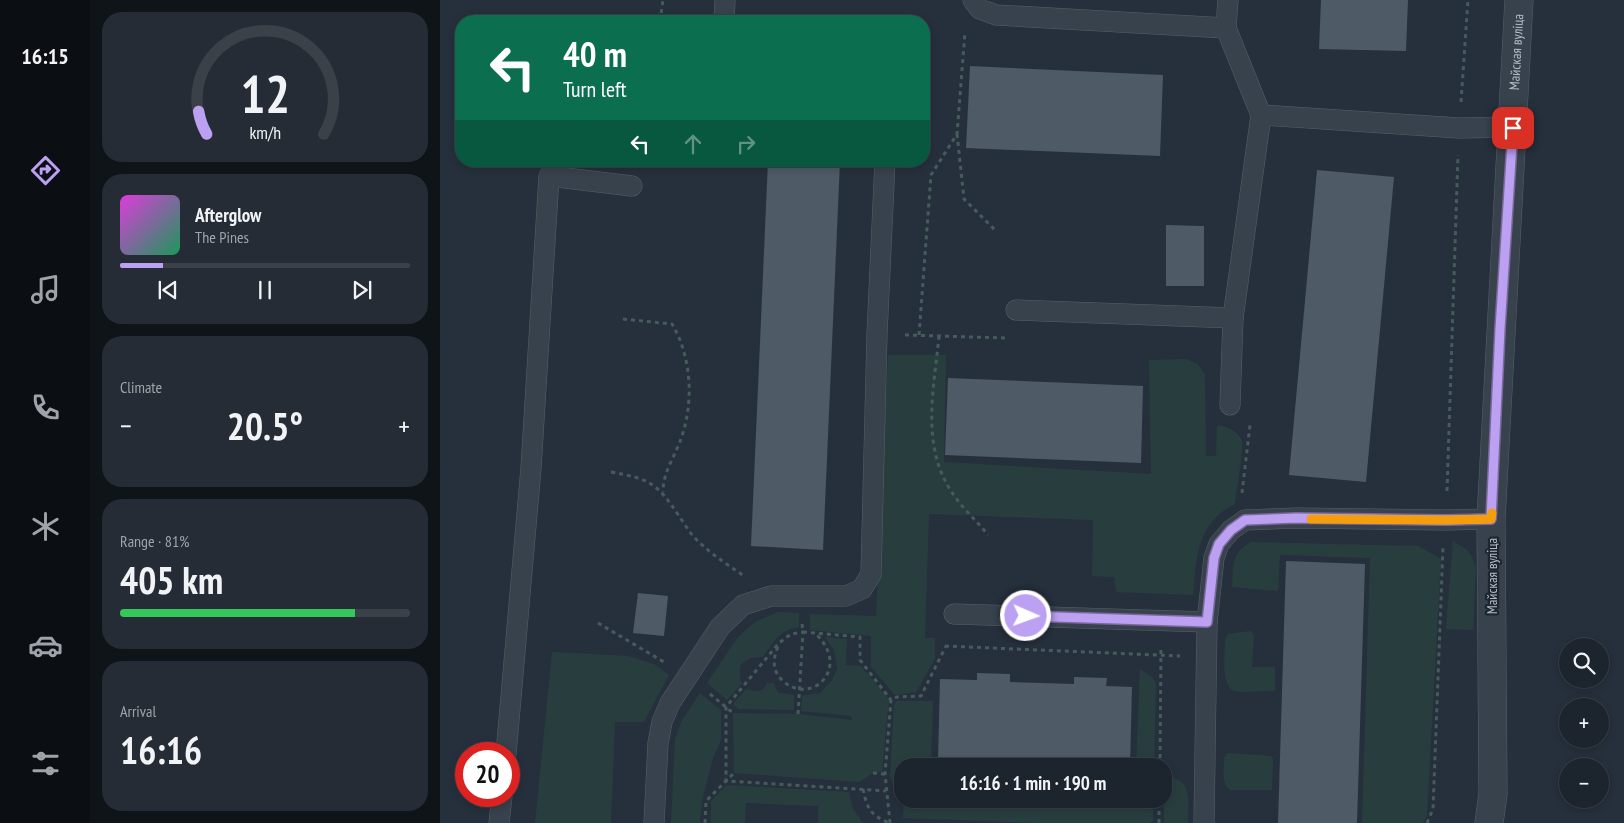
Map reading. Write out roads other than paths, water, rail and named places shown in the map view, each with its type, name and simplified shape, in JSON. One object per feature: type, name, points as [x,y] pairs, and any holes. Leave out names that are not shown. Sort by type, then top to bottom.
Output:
[{"type":"street","name":"Майская вуліца","points":[[1489,823],[1493,794],[1491,519],[1519,0]]},
{"type":"lane","points":[[724,15],[725,0]]},
{"type":"lane","points":[[973,0],[980,8],[996,15],[1226,28]]},
{"type":"lane","points":[[1228,0],[1226,28],[1261,115],[1233,318],[1230,405]]},
{"type":"lane","points":[[1261,115],[1459,128],[1513,128]]},
{"type":"lane","points":[[654,823],[658,743],[662,722],[670,703],[720,627],[743,605],[771,596],[846,596],[862,589],[872,574],[877,334],[885,167]]},
{"type":"lane","points":[[507,742],[531,468],[549,176],[632,186]]},
{"type":"lane","points":[[1016,310],[1233,318]]},
{"type":"lane","points":[[1204,823],[1207,622],[1214,558],[1219,544],[1231,530],[1245,520],[1296,518],[1491,519]]},
{"type":"lane","points":[[954,614],[1207,622]]},
{"type":"lane","points":[[500,823],[501,807]]}]
